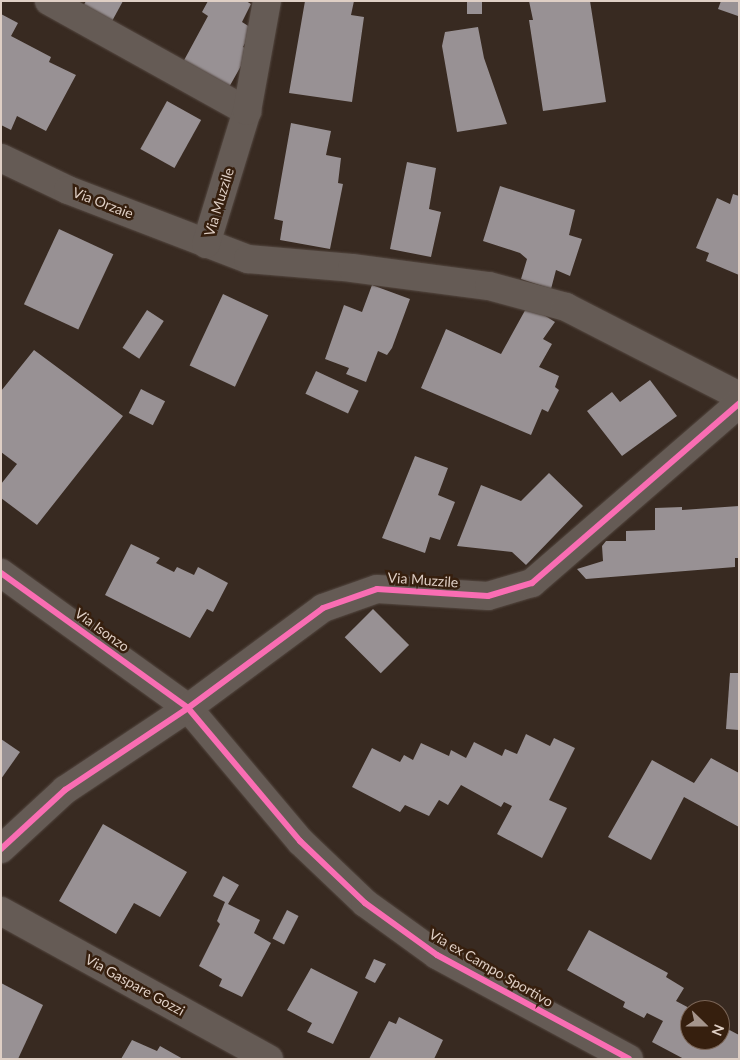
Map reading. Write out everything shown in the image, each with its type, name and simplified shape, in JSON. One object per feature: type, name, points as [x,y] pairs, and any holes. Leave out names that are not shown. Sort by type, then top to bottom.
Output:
[{"type":"street","points":[[49,1],[247,111]]},
{"type":"street","name":"Via Muzzile","points":[[267,1],[247,111],[206,244],[248,259],[352,268],[489,286],[566,307],[739,396]]},
{"type":"street","name":"Via Orzaie","points":[[1,158],[68,190],[206,244]]},
{"type":"street","name":"Via Muzzile","points":[[1,849],[65,790],[188,708],[323,608],[377,589],[488,596],[532,583],[739,404]]},
{"type":"street","name":"Via Isonzo","points":[[1,573],[188,708]]},
{"type":"street","name":"Via ex Campo Sportivo","points":[[188,708],[300,841],[365,903],[437,955],[629,1059]]},
{"type":"street","name":"Via Gaspare Gozzi","points":[[1,911],[269,1059]]},
{"type":"building","points":[[86,1],[123,1],[111,23],[82,8]]},
{"type":"building","points":[[208,1],[246,1],[251,4],[242,22],[253,29],[243,47],[250,50],[228,89],[182,64],[208,16],[202,12]]},
{"type":"building","points":[[305,1],[354,1],[351,15],[364,17],[352,102],[289,93]]},
{"type":"building","points":[[467,1],[482,1],[482,14],[467,14]]},
{"type":"building","points":[[529,1],[590,1],[606,102],[543,111],[529,20],[533,20]]},
{"type":"building","points":[[721,1],[739,1],[738,16],[718,9]]},
{"type":"building","points":[[1,14],[18,23],[11,36],[51,57],[49,62],[76,75],[46,131],[17,116],[11,130],[1,125]]},
{"type":"building","points":[[478,27],[484,58],[507,124],[457,132],[442,46],[445,32]]},
{"type":"building","points":[[167,101],[201,120],[174,168],[140,149]]},
{"type":"building","points":[[291,123],[331,131],[326,155],[341,158],[338,183],[343,184],[330,249],[280,240],[283,221],[274,219]]},
{"type":"building","points":[[407,162],[436,168],[429,209],[441,212],[431,257],[390,249]]},
{"type":"building","points":[[500,186],[575,210],[569,235],[582,239],[570,276],[556,270],[551,289],[521,279],[527,259],[520,253],[483,241]]},
{"type":"building","points":[[733,194],[739,196],[739,275],[706,261],[709,253],[696,248],[717,198],[730,204]]},
{"type":"building","points":[[59,229],[113,254],[78,330],[24,304]]},
{"type":"building","points":[[372,285],[410,299],[392,348],[387,355],[378,351],[366,382],[346,374],[349,368],[325,359],[344,305],[362,312]]},
{"type":"building","points":[[223,294],[268,315],[235,387],[190,366]]},
{"type":"building","points":[[528,305],[555,322],[543,339],[552,344],[539,367],[559,376],[555,387],[559,390],[548,412],[542,409],[531,435],[421,388],[446,329],[501,354]]},
{"type":"building","points":[[147,310],[164,321],[139,359],[122,348]]},
{"type":"building","points":[[34,350],[123,416],[37,525],[1,498],[1,484],[17,464],[1,452],[1,391]]},
{"type":"building","points":[[316,371],[359,391],[348,414],[305,394]]},
{"type":"building","points":[[650,380],[677,416],[622,456],[587,411],[612,392],[620,402]]},
{"type":"building","points":[[141,389],[165,401],[153,425],[129,413]]},
{"type":"building","points":[[415,456],[448,468],[438,495],[455,502],[440,540],[430,537],[425,553],[382,538]]},
{"type":"building","points":[[549,473],[583,506],[526,565],[512,552],[457,546],[481,485],[521,501]]},
{"type":"building","points":[[739,506],[739,558],[735,558],[735,567],[586,579],[577,569],[603,561],[602,546],[606,541],[626,541],[626,531],[655,530],[655,508],[682,507],[682,510]]},
{"type":"building","points":[[131,544],[160,558],[156,563],[174,572],[177,567],[194,575],[198,567],[228,583],[213,612],[207,609],[190,638],[105,595]]},
{"type":"building","points":[[373,609],[409,645],[381,673],[345,637]]},
{"type":"building","points":[[730,673],[739,673],[739,730],[726,729]]},
{"type":"building","points":[[526,734],[550,746],[554,738],[575,748],[549,800],[567,808],[542,858],[497,834],[512,806],[504,802],[501,807],[461,785],[448,805],[439,800],[429,816],[405,805],[400,812],[352,787],[372,748],[400,762],[404,755],[413,760],[421,743],[449,756],[451,750],[466,758],[474,742],[502,756],[505,749],[517,754]]},
{"type":"building","points":[[1,739],[20,752],[1,779]]},
{"type":"building","points":[[711,758],[739,773],[739,827],[684,797],[651,860],[608,837],[652,760],[694,783]]},
{"type":"building","points":[[103,824],[187,872],[160,917],[134,903],[116,934],[59,901]]},
{"type":"building","points":[[223,876],[239,885],[228,904],[260,920],[254,933],[271,943],[242,997],[219,986],[222,979],[199,966],[220,924],[217,921],[225,902],[213,896]]},
{"type":"building","points":[[287,910],[299,916],[284,944],[272,939]]},
{"type":"building","points":[[589,930],[668,973],[666,977],[684,988],[676,1001],[680,1003],[680,1050],[730,1050],[730,1030],[739,1035],[739,1059],[684,1059],[652,1042],[663,1021],[647,1013],[644,1018],[623,1007],[625,1002],[567,970]]},
{"type":"building","points":[[374,959],[386,964],[375,983],[365,978]]},
{"type":"building","points":[[311,968],[358,992],[333,1044],[307,1032],[312,1023],[287,1010]]},
{"type":"building","points":[[1,983],[43,1005],[18,1059],[1,1059]]},
{"type":"building","points":[[399,1017],[443,1040],[434,1059],[369,1059],[389,1021],[396,1024]]},
{"type":"building","points":[[132,1040],[157,1051],[160,1046],[183,1059],[121,1059]]},
{"type":"cycle path","points":[[1,849],[65,790],[188,708],[323,608],[377,589],[488,596],[532,583],[739,404]]},
{"type":"cycle path","points":[[1,573],[188,708],[300,841],[365,903],[437,955],[629,1059]]}]
